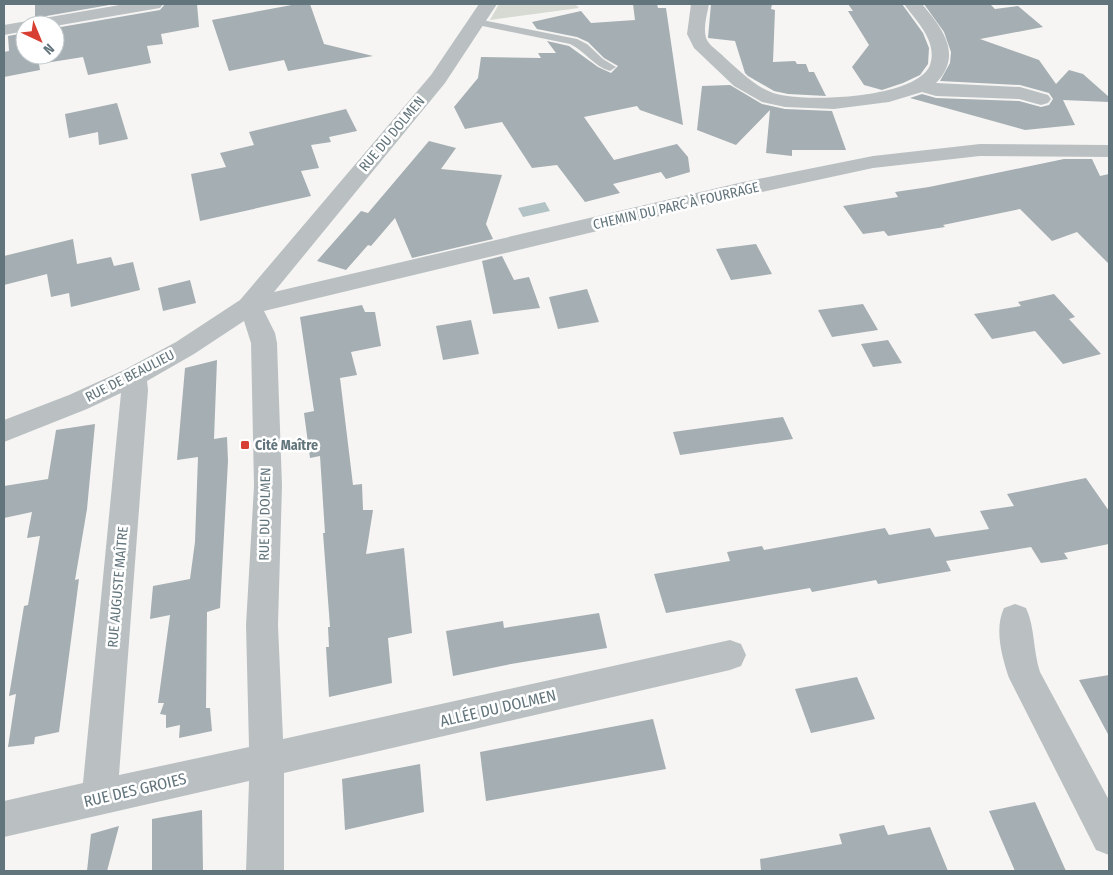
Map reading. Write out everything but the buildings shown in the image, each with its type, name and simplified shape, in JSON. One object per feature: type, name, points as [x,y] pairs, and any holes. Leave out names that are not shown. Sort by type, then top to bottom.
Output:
[{"type":"street","points":[[65,19],[154,4]]},
{"type":"street","name":"RUE DU DOLMEN","points":[[265,871],[267,760],[262,625],[268,486],[264,343],[262,334],[249,306],[438,79],[488,4]]},
{"type":"street","points":[[700,4],[696,32],[699,42],[740,83],[770,98],[784,101],[842,103],[883,98],[921,85],[936,72],[939,64],[940,49],[936,36],[913,4]]},
{"type":"street","points":[[921,85],[936,90],[1020,93],[1040,100]]},
{"type":"street","name":"CHEMIN DU PARC À FOURRAGE","points":[[249,306],[744,189],[873,162],[980,150],[1109,151]]},
{"type":"street","name":"RUE DE BEAULIEU","points":[[4,431],[78,402],[133,377],[185,348],[249,306]]},
{"type":"street","name":"RUE AUGUSTE MAÎTRE","points":[[100,798],[135,390],[133,377]]},
{"type":"street","points":[[1015,618],[1016,646],[1019,661],[1026,678],[1109,837]]},
{"type":"street","name":"ALLÉE DU DOLMEN","points":[[267,760],[730,655]]},
{"type":"street","name":"RUE DES GROIES","points":[[4,820],[267,760]]},
{"type":"lane","points":[[476,22],[573,41],[581,44],[597,62],[610,67]]},
{"type":"shaded area","points":[[499,4],[575,4],[579,8],[490,20]]},
{"type":"shaded area","points":[[545,202],[550,211],[523,217],[518,208]]},
{"type":"place","name":"Cité Maître","points":[[245,445]]}]
